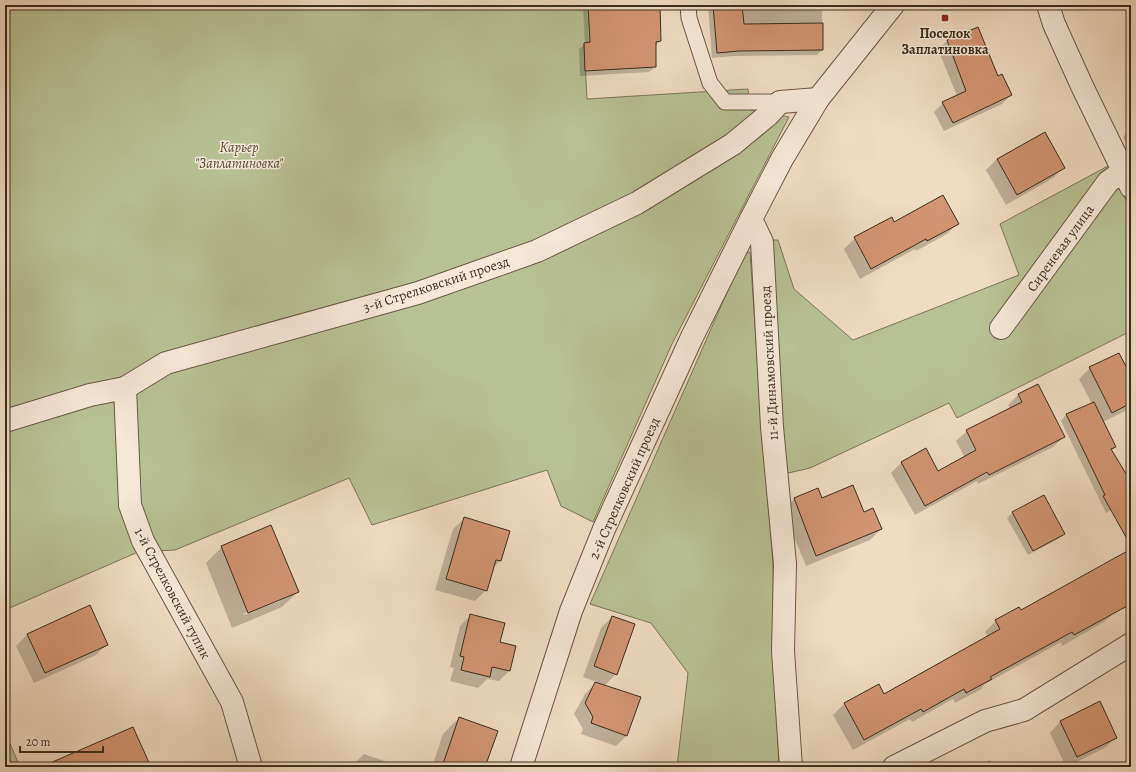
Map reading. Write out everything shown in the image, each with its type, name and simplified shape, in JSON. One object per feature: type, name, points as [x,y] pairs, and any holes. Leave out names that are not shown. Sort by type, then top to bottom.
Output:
[{"type":"street","points":[[751,220],[782,159],[818,99],[893,5]]},
{"type":"street","points":[[1048,5],[1054,24],[1127,179]]},
{"type":"street","points":[[780,102],[818,99]]},
{"type":"street","name":"3-й Стрелковский проезд","points":[[5,421],[90,395],[125,388],[166,363],[418,293],[536,251],[636,203],[675,180],[733,144],[768,115],[780,102]]},
{"type":"street","name":"Сиреневая улица","points":[[1001,328],[1108,182],[1127,179]]},
{"type":"street","name":"2-й Стрелковский проезд","points":[[521,767],[571,611],[604,529],[692,337],[751,220]]},
{"type":"street","name":"11-й Динамовский проезд","points":[[751,220],[762,242],[772,427],[785,564],[783,651],[791,767]]},
{"type":"street","name":"1-й Стрелковский тупик","points":[[125,388],[130,505],[143,541],[232,702],[251,767]]},
{"type":"street","points":[[894,767],[985,721],[1024,710],[1131,644]]},
{"type":"lane","points":[[688,5],[689,18],[710,83],[725,102],[780,102]]},
{"type":"green space","name":"Карьер \"Заплатиновка\"","points":[[5,5],[588,5],[590,42],[584,43],[587,99],[748,89],[750,110],[789,117],[672,344],[593,522],[561,506],[547,470],[372,525],[349,478],[175,550],[138,552],[5,610]]},
{"type":"green space","points":[[1108,166],[1131,210],[1131,331],[957,418],[949,403],[810,468],[784,474],[770,240],[778,240],[794,289],[853,340],[1019,275],[1000,224]]},
{"type":"green space","points":[[750,252],[773,564],[774,651],[779,767],[677,767],[688,673],[651,623],[590,604],[744,254]]},
{"type":"green space","points":[[5,732],[20,767],[5,767]]},
{"type":"building","points":[[588,5],[660,5],[661,41],[656,42],[656,67],[585,71],[584,43],[590,42]]},
{"type":"building","points":[[713,5],[742,5],[744,24],[823,23],[823,50],[739,51],[717,53]]},
{"type":"building","points":[[978,27],[998,76],[1002,74],[1012,95],[953,123],[942,102],[966,91],[947,40]]},
{"type":"building","points":[[1045,132],[1065,168],[1017,195],[997,159]]},
{"type":"building","points":[[943,195],[959,224],[927,241],[926,239],[871,269],[854,237],[892,217],[894,222]]},
{"type":"building","points":[[1119,353],[1131,376],[1131,403],[1112,413],[1089,367]]},
{"type":"building","points":[[1038,384],[1065,437],[989,475],[987,472],[925,506],[901,462],[926,448],[938,471],[976,450],[966,430],[1022,402],[1018,394]]},
{"type":"building","points":[[1094,402],[1116,447],[1111,449],[1131,482],[1131,546],[1103,496],[1105,495],[1066,414]]},
{"type":"building","points":[[853,485],[864,512],[873,508],[882,529],[816,556],[794,498],[818,488],[822,498]]},
{"type":"building","points":[[1044,495],[1065,534],[1033,551],[1012,512]]},
{"type":"building","points":[[464,517],[510,531],[501,561],[496,560],[487,591],[446,579]]},
{"type":"building","points":[[271,525],[299,592],[248,613],[221,546]]},
{"type":"building","points":[[1131,549],[1131,604],[1074,635],[1072,632],[990,677],[992,679],[966,693],[964,689],[923,712],[921,709],[864,740],[844,703],[879,684],[884,694],[1000,629],[995,620],[1019,607],[1021,610]]},
{"type":"building","points":[[90,605],[108,645],[45,673],[27,634]]},
{"type":"building","points":[[470,614],[505,623],[500,642],[516,646],[510,671],[492,667],[490,677],[461,670],[464,657],[460,656]]},
{"type":"building","points":[[612,616],[635,624],[617,675],[594,666]]},
{"type":"building","points":[[595,682],[641,697],[627,736],[591,723],[593,717],[585,703]]},
{"type":"building","points":[[1100,701],[1117,738],[1077,757],[1060,721]]},
{"type":"building","points":[[459,717],[498,731],[485,767],[442,767]]},
{"type":"building","points":[[133,727],[151,767],[41,767]]},
{"type":"place","name":"Поселок Заплатиновка","points":[[945,18]]}]
